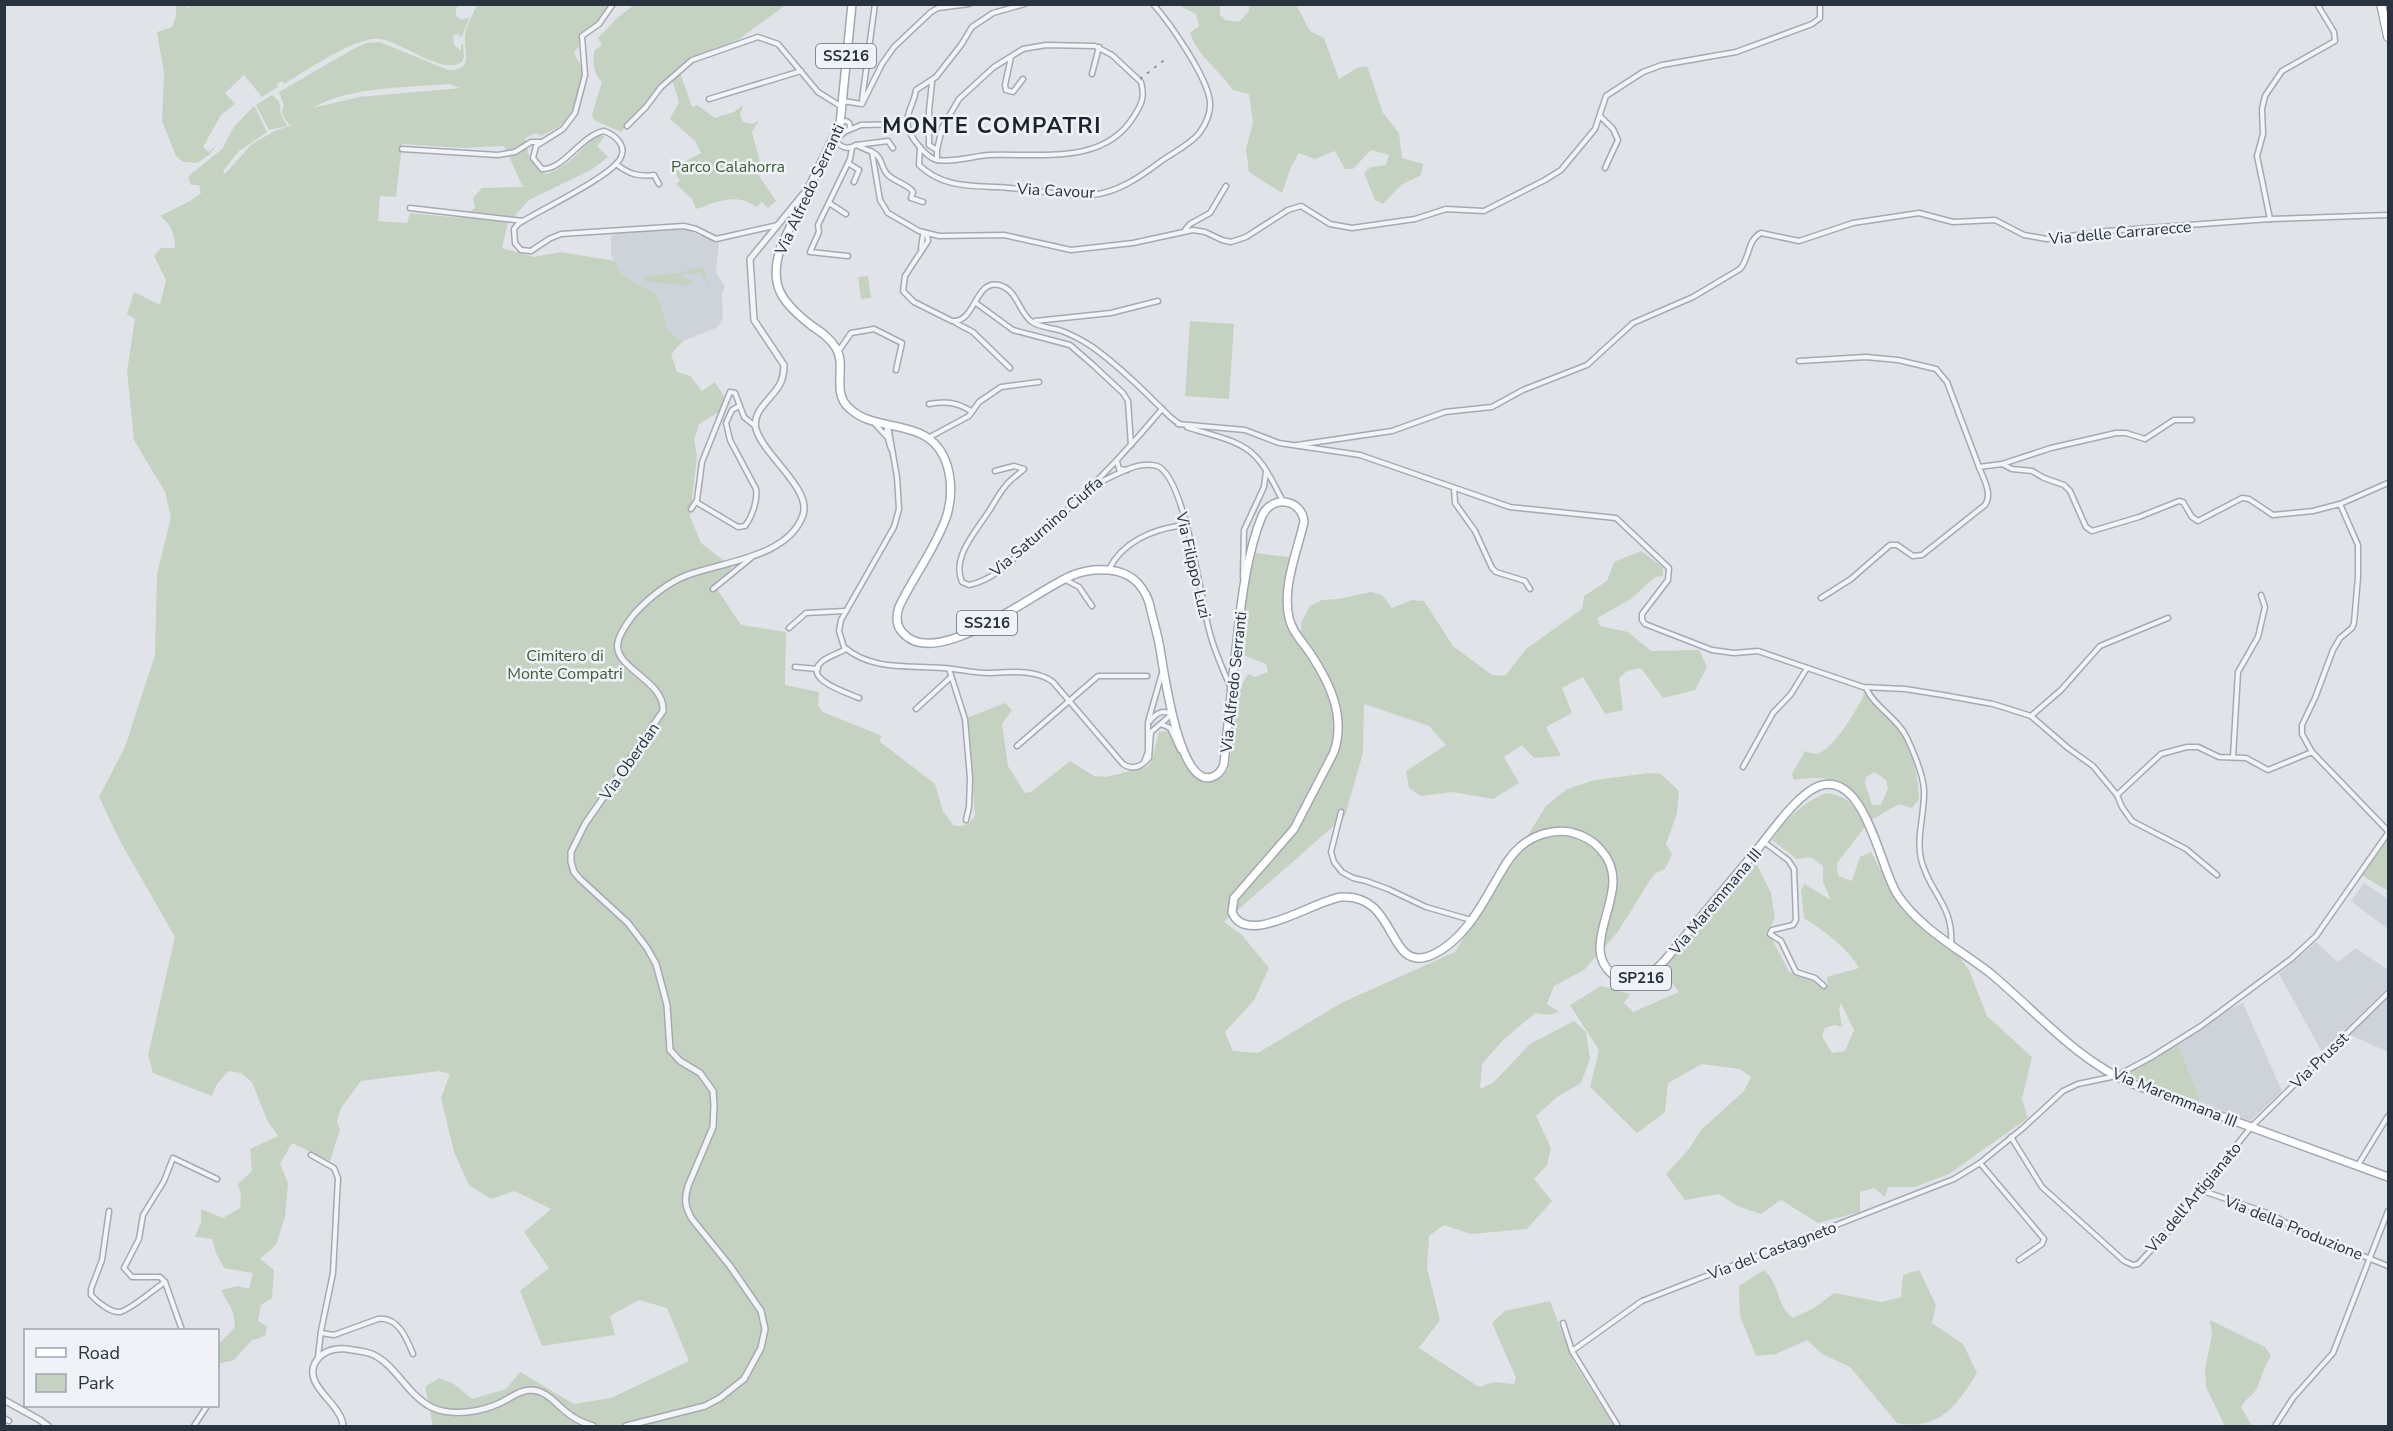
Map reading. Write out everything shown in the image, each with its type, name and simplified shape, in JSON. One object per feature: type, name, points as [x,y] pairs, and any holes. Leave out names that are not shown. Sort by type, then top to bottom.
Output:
[{"type":"highway","points":[[2381,4],[2388,37]]},
{"type":"main road","name":"SS216","points":[[842,107],[852,4]]},
{"type":"main road","name":"Via Alfredo Serranti","points":[[838,353],[828,338],[788,304],[777,286],[775,263],[808,189],[844,123],[842,107]]},
{"type":"main road","points":[[838,353],[843,399],[849,409],[872,421],[928,438]]},
{"type":"main road","name":"SS216","points":[[928,438],[939,449],[947,463],[950,479],[948,506],[944,523],[899,607],[897,618],[904,634],[911,640],[923,644],[956,638],[986,624],[1063,579],[1084,571],[1109,570],[1132,577],[1144,590],[1151,610],[1177,735],[1189,762]]},
{"type":"main road","name":"Via Alfredo Serranti","points":[[1189,762],[1197,774],[1203,778],[1213,777],[1222,769],[1243,591],[1264,513],[1272,505],[1283,501]]},
{"type":"main road","name":"Via Maremmana III","points":[[1283,501],[1291,503],[1298,509],[1304,520],[1289,592],[1288,610],[1293,628],[1322,672],[1334,699],[1339,716],[1337,741],[1334,752],[1298,823],[1234,898],[1231,910],[1234,918],[1240,924],[1256,926],[1332,899],[1355,898],[1368,903],[1379,912],[1402,951],[1409,955],[1422,957],[1443,948],[1472,921],[1510,858],[1521,845],[1551,832],[1564,832],[1579,835],[1601,849],[1612,870],[1611,900],[1600,941],[1602,960],[1606,969],[1616,977],[1636,980],[1654,971],[1666,959],[1792,808],[1813,790],[1826,785],[1842,788],[1856,801],[1864,814],[1887,874],[1901,900],[1919,919],[1990,973],[2093,1062],[2116,1076],[2388,1177]]},
{"type":"street","points":[[613,4],[600,24],[582,36],[585,75],[574,113],[563,129],[536,146],[533,158],[538,166],[547,169],[558,164],[589,136],[604,131],[612,134],[621,144],[621,157],[602,176],[514,229],[513,237],[521,250],[531,251],[555,236],[571,233],[684,226],[716,239],[779,225]]},
{"type":"street","points":[[862,104],[875,4]]},
{"type":"street","points":[[862,104],[882,64],[894,47],[944,4]]},
{"type":"street","points":[[938,8],[969,4]]},
{"type":"street","points":[[937,160],[942,128],[959,99],[980,78],[1023,49],[1046,45],[1099,47],[1112,55],[1141,82],[1142,104],[1130,124],[1111,142],[1085,152],[984,155],[937,160],[933,159],[909,132],[907,124],[907,115],[915,99],[916,90],[936,77],[972,27],[993,13],[1025,4]]},
{"type":"street","name":"Via Cavour","points":[[920,146],[919,165],[945,182],[964,186],[1005,187],[1092,195],[1115,190],[1134,180],[1199,134],[1208,118],[1210,100],[1205,86],[1181,43],[1153,4]]},
{"type":"street","points":[[868,150],[872,152],[883,207],[894,219],[939,236],[1004,235],[1071,250],[1133,243],[1185,231],[1203,231],[1231,242],[1246,237],[1288,210],[1300,207],[1308,209],[1332,225],[1352,228],[1415,219],[1446,209],[1483,211],[1561,170],[1593,132],[1608,94],[1647,70],[1662,64],[1736,52],[1812,24],[1820,18],[1820,4]]},
{"type":"street","points":[[2270,219],[2257,156],[2264,131],[2263,102],[2270,85],[2282,71],[2335,41],[2334,32],[2317,4]]},
{"type":"street","points":[[627,126],[646,107],[661,87],[692,60],[758,37],[778,44],[818,92],[842,107],[862,104]]},
{"type":"street","points":[[1092,74],[1099,47]]},
{"type":"street","points":[[1011,56],[1006,90],[1013,92],[1023,79]]},
{"type":"street","points":[[709,99],[801,71]]},
{"type":"street","points":[[932,81],[928,111],[929,145],[937,150]]},
{"type":"street","points":[[1600,116],[1612,127],[1618,140],[1605,168]]},
{"type":"street","points":[[844,123],[907,124]]},
{"type":"street","points":[[844,123],[842,130],[861,125]]},
{"type":"street","points":[[844,123],[850,125],[834,141],[843,147],[868,150],[881,159],[890,177],[911,189],[913,192],[911,198],[923,202]]},
{"type":"street","points":[[848,256],[810,252],[819,232],[818,225],[854,147],[862,142],[888,141],[893,148]]},
{"type":"street","points":[[402,149],[498,155],[514,152],[531,142],[540,142]]},
{"type":"street","points":[[848,163],[859,170],[854,182]]},
{"type":"street","points":[[616,164],[628,174],[642,177],[654,175],[659,184]]},
{"type":"street","points":[[1185,231],[1190,224],[1210,213],[1226,186]]},
{"type":"street","points":[[692,509],[696,502],[702,462],[731,392],[735,393],[744,417],[755,426],[759,412],[781,382],[784,364],[754,320],[750,259],[808,189]]},
{"type":"street","points":[[829,203],[846,214]]},
{"type":"street","points":[[410,208],[524,221]]},
{"type":"street","name":"Via delle Carrarecce","points":[[1296,446],[1309,441],[1394,430],[1445,412],[1488,409],[1523,390],[1584,367],[1633,323],[1693,297],[1740,269],[1755,237],[1766,232],[1802,241],[1852,223],[1917,213],[1953,222],[1995,220],[2024,236],[2047,239],[2108,231],[2270,219],[2388,215]]},
{"type":"street","points":[[913,228],[924,244]]},
{"type":"street","points":[[924,244],[923,235],[927,233]]},
{"type":"street","points":[[939,236],[924,244],[904,276],[903,291],[914,302],[973,332],[1010,368]]},
{"type":"street","points":[[952,321],[963,320],[986,288],[1000,286],[1016,298],[1032,322],[1064,332],[1092,347],[1178,424],[1243,447],[1254,454],[1283,501]]},
{"type":"street","points":[[1032,322],[1111,313],[1158,301]]},
{"type":"street","points":[[976,303],[1013,330],[1070,345],[1094,365],[1123,393],[1128,401],[1131,445]]},
{"type":"street","points":[[838,353],[851,333],[874,328],[902,343],[896,370]]},
{"type":"street","points":[[1799,361],[1866,357],[1898,360],[1936,369],[1947,382],[1989,494],[1985,505],[1922,555],[1913,556],[1897,545],[1888,545],[1851,579],[1821,598]]},
{"type":"street","points":[[928,438],[968,416],[979,402],[1001,387],[1040,382]]},
{"type":"street","points":[[929,404],[949,402],[960,404],[971,411]]},
{"type":"street","points":[[696,502],[738,526],[745,526],[749,521],[757,492],[730,440],[726,424],[732,410],[739,406]]},
{"type":"street","name":"Via Saturnino Ciuffa","points":[[995,471],[1014,466],[1024,469],[1001,491],[968,540],[959,570],[962,582],[969,585],[988,578],[1004,568],[1097,483],[1162,409]]},
{"type":"street","points":[[1979,467],[2002,464],[2048,449],[2116,433],[2126,433],[2145,439],[2174,420],[2192,420]]},
{"type":"street","points":[[872,421],[891,441]]},
{"type":"street","points":[[1178,424],[1245,430],[1272,442],[1360,455],[1512,508],[1616,518],[1669,568],[1668,580],[1642,614],[1643,623],[1712,650],[1731,653],[1758,651],[1866,687],[1908,689],[1943,695],[1992,704],[2031,716],[2068,748],[2088,761],[2117,795],[2132,821],[2189,851],[2217,875]]},
{"type":"street","name":"Via Oberdan","points":[[626,1426],[705,1406],[726,1394],[744,1379],[757,1356],[765,1329],[761,1311],[692,1219],[686,1207],[685,1196],[688,1186],[709,1139],[714,1121],[714,1095],[700,1072],[675,1057],[670,1050],[667,1005],[656,964],[650,953],[634,930],[574,872],[571,856],[585,824],[663,711],[663,702],[659,693],[628,664],[620,653],[617,646],[622,632],[640,607],[674,583],[692,574],[752,558],[765,552],[783,540],[801,519],[804,509],[801,493],[767,451],[755,426]]},
{"type":"street","points":[[888,426],[886,432],[891,441],[894,456],[899,509],[896,522],[841,620],[839,632],[846,649],[872,662],[888,666],[1038,674],[1053,682],[1123,764],[1129,767],[1139,766],[1149,758],[1151,732],[1172,714],[1166,711],[1156,714],[1149,722],[1147,754],[1139,766]]},
{"type":"street","points":[[891,441],[896,432],[903,430]]},
{"type":"street","points":[[1118,460],[1116,464],[1119,469],[1127,470]]},
{"type":"street","points":[[2002,464],[2013,469],[2032,471],[2045,479],[2064,485],[2070,491],[2086,527],[2092,531],[2139,517],[2179,501],[2184,503],[2191,516],[2198,521],[2242,498],[2249,499],[2273,515],[2318,510],[2340,504],[2388,483]]},
{"type":"street","name":"Via Filippo Luzi","points":[[1097,483],[1143,465],[1154,465],[1162,469],[1172,481],[1186,524],[1209,630],[1218,661],[1230,686],[1230,699]]},
{"type":"street","points":[[1243,591],[1244,530],[1264,487],[1265,469]]},
{"type":"street","points":[[1454,488],[1455,503],[1475,531],[1492,568],[1496,572],[1525,581],[1530,589]]},
{"type":"street","points":[[2340,504],[2358,545],[2354,623],[2351,630],[2340,638],[2333,650],[2302,727],[2302,734],[2312,753],[2388,832]]},
{"type":"street","points":[[1109,570],[1129,545],[1155,530],[1178,526]]},
{"type":"street","points":[[713,589],[752,558]]},
{"type":"street","points":[[1063,579],[1079,587],[1092,606]]},
{"type":"street","points":[[2233,757],[2234,709],[2238,672],[2258,636],[2266,605],[2261,595]]},
{"type":"street","points":[[789,628],[806,613],[846,611]]},
{"type":"street","points":[[2031,716],[2061,690],[2100,646],[2168,618]]},
{"type":"street","points":[[846,649],[823,661],[818,669],[819,676],[825,684],[859,698]]},
{"type":"street","points":[[1148,728],[1161,682],[1162,666]]},
{"type":"street","points":[[795,667],[818,669]]},
{"type":"street","points":[[1743,766],[1768,720],[1792,692],[1807,668]]},
{"type":"street","points":[[949,669],[965,719],[970,778],[966,820]]},
{"type":"street","points":[[1017,746],[1100,675],[1147,676]]},
{"type":"street","points":[[916,709],[951,677]]},
{"type":"street","points":[[1866,687],[1871,697],[1901,728],[1919,768],[1924,791],[1921,856],[1925,871],[1950,918],[1951,944]]},
{"type":"street","points":[[1157,725],[1164,724],[1170,728],[1189,762]]},
{"type":"street","points":[[2117,795],[2159,756],[2170,750],[2196,746],[2220,757],[2246,758],[2271,770],[2312,753]]},
{"type":"street","points":[[1341,812],[1331,852],[1334,862],[1342,872],[1353,878],[1382,886],[1426,907],[1472,921]]},
{"type":"street","name":"Via del Castagneto","points":[[1572,1351],[1641,1301],[1954,1179],[1980,1163],[2063,1091],[2078,1084],[2116,1076],[2173,1044],[2204,1024],[2306,947],[2388,832]]},
{"type":"street","points":[[1764,842],[1788,860],[1794,868],[1797,920],[1793,925],[1772,930],[1770,934],[1781,941],[1797,972],[1815,978],[1824,986]]},
{"type":"street","name":"Via Prusst","points":[[2251,1127],[2388,993]]},
{"type":"street","points":[[2358,1165],[2388,1116]]},
{"type":"street","name":"Via dell'Artigianato","points":[[2011,1137],[2042,1187],[2124,1261],[2133,1265],[2138,1264],[2166,1234],[2251,1127]]},
{"type":"street","points":[[311,1155],[334,1168],[338,1178],[333,1273],[318,1360],[313,1372],[315,1380],[338,1412],[343,1426]]},
{"type":"street","points":[[182,1329],[165,1282],[160,1277],[132,1277],[124,1269],[139,1239],[143,1215],[164,1181],[173,1158],[217,1179]]},
{"type":"street","points":[[1980,1163],[2044,1239],[2042,1244],[2019,1260]]},
{"type":"street","name":"Via della Produzione","points":[[2200,1190],[2273,1215],[2296,1229],[2388,1266]]},
{"type":"street","points":[[109,1211],[102,1260],[90,1291],[93,1297],[113,1311],[121,1312],[165,1282]]},
{"type":"street","points":[[2275,1426],[2292,1400],[2333,1353],[2372,1259],[2388,1211]]},
{"type":"street","points":[[321,1334],[334,1335],[379,1318],[385,1318],[402,1330],[413,1354]]},
{"type":"street","points":[[1563,1323],[1572,1351],[1618,1426]]},
{"type":"street","points":[[318,1360],[326,1352],[338,1349],[370,1353],[384,1363],[422,1401],[438,1409],[453,1412],[482,1409],[520,1392],[538,1391],[548,1395],[571,1416],[593,1426]]},
{"type":"street","points":[[4,1400],[48,1426]]},
{"type":"street","points":[[194,1426],[206,1407]]},
{"type":"street","points":[[4,1418],[9,1421]]},
{"type":"shaded area","points":[[688,229],[701,237],[704,235],[719,242],[716,272],[725,287],[722,293],[723,317],[718,327],[683,341],[668,330],[656,294],[620,273],[611,254],[611,236],[622,232]]},
{"type":"shaded area","points":[[2364,883],[2388,899],[2388,929],[2351,901]]},
{"type":"shaded area","points":[[2316,942],[2338,962],[2356,948],[2388,970],[2388,987],[2322,1052],[2279,974]]},
{"type":"shaded area","points":[[2388,998],[2388,1052],[2350,1035]]},
{"type":"shaded area","points":[[2243,1003],[2282,1091],[2250,1121],[2201,1102],[2178,1044],[2226,1011]]},
{"type":"green space","points":[[189,4],[463,4],[456,8],[456,16],[461,20],[470,17],[462,36],[453,35],[454,45],[461,51],[463,44],[464,57],[462,62],[454,65],[434,62],[380,39],[345,48],[284,84],[282,81],[277,84],[278,87],[262,97],[244,75],[225,93],[235,104],[221,115],[203,147],[209,152],[217,145],[209,155],[197,163],[183,162],[176,156],[162,121],[164,73],[157,32],[172,27],[176,16],[176,5],[185,5],[188,9]]},
{"type":"green space","name":"Cimitero di Monte Compatri","points":[[477,5],[610,5],[602,17],[580,36],[579,46],[574,53],[581,66],[582,81],[571,113],[555,129],[541,136],[536,133],[525,138],[533,164],[547,174],[568,163],[596,136],[605,136],[597,146],[608,157],[591,170],[529,200],[508,223],[502,248],[534,257],[560,252],[615,261],[621,274],[656,294],[668,330],[683,341],[671,354],[677,372],[690,376],[702,391],[715,382],[725,398],[721,411],[699,424],[694,440],[697,456],[690,517],[701,543],[732,567],[717,589],[741,625],[786,632],[785,685],[819,692],[818,706],[823,712],[882,736],[879,741],[935,784],[943,811],[953,825],[966,824],[975,815],[967,718],[1005,703],[1012,710],[1002,724],[1008,766],[1025,793],[1031,792],[1070,761],[1094,776],[1106,777],[1147,767],[1151,763],[1159,732],[1167,731],[1193,776],[1202,782],[1212,782],[1221,778],[1229,767],[1235,711],[1243,683],[1248,674],[1255,677],[1268,672],[1266,664],[1243,655],[1239,649],[1246,588],[1255,553],[1289,557],[1285,603],[1302,644],[1301,623],[1310,606],[1322,600],[1371,592],[1382,595],[1392,608],[1412,600],[1424,601],[1453,646],[1492,675],[1505,676],[1526,649],[1582,609],[1584,596],[1607,581],[1614,562],[1641,551],[1663,567],[1663,576],[1655,577],[1631,599],[1597,618],[1600,626],[1628,632],[1651,651],[1699,650],[1707,667],[1695,690],[1663,698],[1641,668],[1627,671],[1619,678],[1623,710],[1605,714],[1583,677],[1562,688],[1572,713],[1546,727],[1561,756],[1534,758],[1522,745],[1504,757],[1519,783],[1493,799],[1452,792],[1421,796],[1409,788],[1406,771],[1446,745],[1429,726],[1364,704],[1363,753],[1345,816],[1224,922],[1242,935],[1269,968],[1254,1000],[1225,1032],[1233,1051],[1258,1053],[1341,1003],[1455,952],[1546,806],[1567,789],[1595,780],[1649,773],[1661,774],[1679,791],[1677,813],[1666,844],[1672,854],[1665,869],[1654,874],[1617,933],[1584,970],[1554,986],[1547,1004],[1559,1012],[1550,1015],[1535,1013],[1503,1040],[1482,1064],[1480,1089],[1493,1083],[1530,1044],[1574,1021],[1586,1032],[1590,1059],[1581,1083],[1557,1097],[1536,1116],[1551,1148],[1547,1165],[1534,1179],[1552,1201],[1527,1229],[1471,1234],[1444,1225],[1429,1236],[1427,1268],[1440,1320],[1419,1348],[1479,1387],[1494,1382],[1514,1384],[1516,1378],[1492,1323],[1505,1311],[1550,1301],[1573,1361],[1614,1426],[433,1426],[425,1387],[439,1378],[454,1384],[472,1399],[506,1389],[520,1372],[574,1404],[611,1398],[689,1361],[667,1308],[639,1300],[610,1316],[615,1335],[542,1346],[520,1291],[549,1268],[524,1232],[551,1209],[515,1191],[491,1199],[469,1185],[454,1152],[441,1098],[450,1074],[439,1071],[361,1081],[341,1108],[337,1122],[340,1130],[330,1161],[292,1143],[280,1164],[288,1183],[285,1217],[276,1245],[260,1259],[274,1270],[272,1298],[261,1305],[258,1321],[267,1326],[265,1336],[252,1340],[234,1360],[219,1364],[219,1344],[235,1327],[233,1312],[221,1290],[238,1286],[249,1289],[253,1273],[224,1268],[212,1239],[195,1237],[201,1222],[201,1209],[223,1218],[240,1208],[241,1195],[238,1184],[252,1171],[250,1149],[278,1136],[267,1120],[252,1082],[241,1073],[228,1071],[217,1084],[212,1096],[153,1073],[148,1055],[175,937],[120,841],[99,797],[125,747],[155,655],[157,574],[171,517],[165,492],[134,440],[127,371],[135,319],[127,314],[134,292],[160,305],[166,280],[154,256],[161,248],[175,248],[172,230],[160,216],[201,193],[199,185],[191,185],[188,178],[222,149],[234,127],[254,106],[267,132],[239,151],[223,171],[225,174],[252,144],[275,131],[294,124],[290,125],[283,116],[284,106],[279,92],[366,43],[380,42],[448,70],[462,67],[466,59],[465,42],[468,24]],"holes":[[[449,84],[461,88],[359,97],[313,108],[327,101],[361,92]],[[402,144],[461,148],[504,146],[523,187],[482,188],[473,198],[475,208],[461,218],[410,213],[407,223],[378,221],[380,196],[396,197]]]},
{"type":"green space","points":[[634,5],[786,5],[739,39],[692,59],[661,85],[621,132],[594,120],[592,115],[602,82],[594,68],[594,51],[602,45],[598,38],[618,17]]},
{"type":"green space","points":[[1178,5],[1220,5],[1220,15],[1225,20],[1239,22],[1249,11],[1249,5],[1296,5],[1310,31],[1324,38],[1339,79],[1357,68],[1367,66],[1383,113],[1399,133],[1402,158],[1423,164],[1421,175],[1401,185],[1383,204],[1375,200],[1364,173],[1371,167],[1386,165],[1389,155],[1371,150],[1353,169],[1345,169],[1335,151],[1315,159],[1299,153],[1291,167],[1282,193],[1249,172],[1246,149],[1253,123],[1249,94],[1233,90],[1203,55],[1190,33],[1199,26],[1196,14]]},
{"type":"green space","name":"Parco Calahorra","points":[[680,72],[692,107],[697,105],[715,118],[734,112],[743,105],[740,115],[743,122],[753,124],[759,120],[752,132],[762,170],[757,173],[776,201],[768,208],[762,202],[756,207],[749,202],[734,199],[719,201],[696,209],[692,199],[676,184],[680,181],[673,168],[701,153],[695,141],[670,119],[679,102],[672,80]]},
{"type":"green space","points":[[272,95],[279,101],[281,115],[287,126],[269,130],[256,105]]},
{"type":"green space","points":[[703,267],[711,290],[701,273],[683,274],[683,277],[692,280],[691,283],[682,287],[643,279],[643,276],[679,273]]},
{"type":"green space","points":[[868,276],[871,298],[861,299],[858,277]]},
{"type":"green space","points":[[1190,321],[1234,324],[1229,399],[1185,396]]},
{"type":"green space","points":[[1865,692],[1897,727],[1911,752],[1918,782],[1919,799],[1912,808],[1899,804],[1871,820],[1856,798],[1840,784],[1821,778],[1794,780],[1792,774],[1805,751],[1817,754],[1832,743],[1852,717]],"holes":[[[1875,772],[1886,780],[1888,788],[1881,805],[1872,805],[1865,783],[1866,777]]]},
{"type":"green space","points":[[1826,793],[1834,794],[1850,803],[1865,827],[1837,863],[1838,876],[1852,881],[1860,857],[1871,852],[1903,911],[1958,955],[1969,970],[1987,1016],[2032,1057],[2022,1099],[2028,1118],[1949,1174],[1915,1187],[1888,1187],[1885,1197],[1874,1188],[1860,1192],[1860,1212],[1818,1223],[1781,1200],[1761,1214],[1737,1206],[1719,1194],[1685,1200],[1666,1174],[1689,1149],[1701,1130],[1744,1091],[1751,1077],[1740,1069],[1702,1064],[1668,1083],[1665,1112],[1637,1133],[1590,1087],[1599,1050],[1570,1005],[1601,986],[1630,994],[1624,1003],[1633,1012],[1679,992],[1671,982],[1648,985],[1647,979],[1661,971],[1749,865],[1757,865],[1771,893],[1775,918],[1768,931],[1789,972],[1828,985],[1827,977],[1859,968],[1842,946],[1804,918],[1801,891],[1804,884],[1831,900],[1823,882],[1823,866],[1811,857],[1797,859],[1772,840],[1795,812]],"holes":[[[1841,1003],[1854,1030],[1845,1051],[1832,1053],[1822,1036],[1825,1028],[1835,1025],[1842,1027],[1839,1009]]]},
{"type":"green space","points":[[2388,833],[2388,891],[2360,874]]},
{"type":"green space","points":[[2178,1044],[2201,1102],[2125,1075],[2127,1071],[2156,1058]]},
{"type":"green space","points":[[1764,1270],[1774,1283],[1783,1307],[1793,1318],[1814,1308],[1834,1293],[1882,1302],[1901,1297],[1903,1275],[1919,1270],[1936,1305],[1932,1323],[1963,1344],[1977,1373],[1946,1413],[1925,1423],[1897,1423],[1850,1367],[1822,1354],[1807,1340],[1776,1354],[1756,1356],[1740,1316],[1739,1286]]},
{"type":"green space","points":[[2210,1320],[2265,1347],[2271,1356],[2256,1390],[2241,1407],[2252,1426],[2225,1426],[2206,1387],[2205,1369],[2212,1335]]},
{"type":"railway","points":[[1140,79],[1168,57]]},
{"type":"district","name":"MONTE COMPATRI","points":[[992,125]]}]
